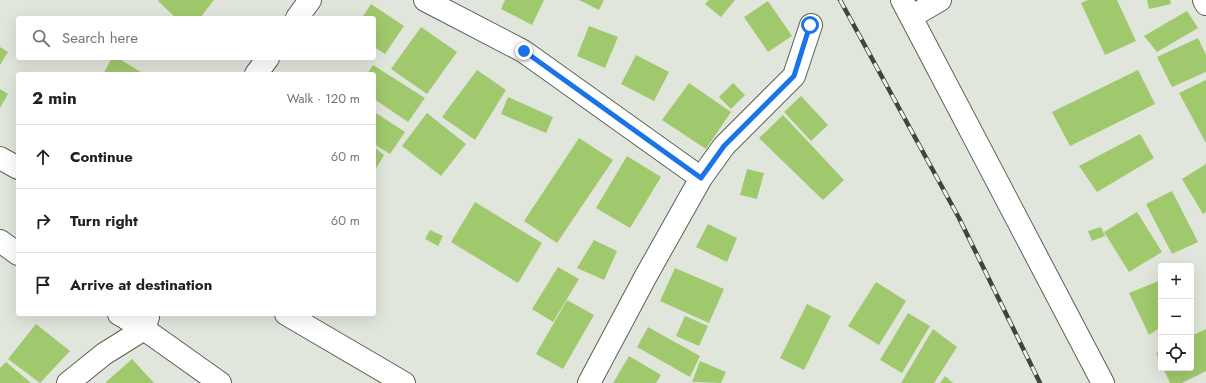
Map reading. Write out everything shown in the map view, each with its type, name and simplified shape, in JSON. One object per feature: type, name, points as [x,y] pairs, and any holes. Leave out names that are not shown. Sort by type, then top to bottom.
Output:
[{"type":"street","points":[[298,16],[310,0]]},
{"type":"street","points":[[425,0],[524,51],[701,178]]},
{"type":"street","points":[[940,0],[907,9],[1103,383]]},
{"type":"street","points":[[1204,0],[1206,4]]},
{"type":"street","points":[[589,383],[701,178],[724,146],[794,76],[810,25]]},
{"type":"street","points":[[258,72],[266,60]]},
{"type":"street","points":[[0,158],[16,167]]},
{"type":"street","points":[[0,241],[16,253]]},
{"type":"street","points":[[125,316],[146,322],[220,383]]},
{"type":"street","points":[[289,316],[404,383]]},
{"type":"street","points":[[68,383],[146,322]]},
{"type":"building","points":[[214,0],[202,16],[174,16],[158,1]]},
{"type":"building","points":[[505,0],[544,0],[532,25],[501,9]]},
{"type":"building","points":[[579,0],[604,0],[599,10]]},
{"type":"building","points":[[709,0],[735,0],[721,17],[705,4]]},
{"type":"building","points":[[1088,0],[1117,0],[1136,41],[1105,55],[1081,3]]},
{"type":"building","points":[[1147,0],[1170,0],[1171,4],[1149,9]]},
{"type":"building","points":[[768,1],[792,36],[768,52],[744,17]]},
{"type":"building","points":[[371,4],[404,26],[385,54],[376,48],[376,16],[363,16]]},
{"type":"building","points":[[1187,11],[1198,28],[1157,52],[1144,36]]},
{"type":"building","points":[[589,26],[618,37],[605,68],[577,56]]},
{"type":"building","points":[[421,27],[457,52],[427,94],[391,69]]},
{"type":"building","points":[[1198,38],[1206,55],[1206,72],[1172,87],[1157,57]]},
{"type":"building","points":[[0,47],[8,52],[0,65]]},
{"type":"building","points":[[636,55],[669,72],[654,101],[621,84]]},
{"type":"building","points":[[111,60],[121,60],[141,72],[104,72]]},
{"type":"building","points":[[373,65],[425,98],[408,122],[376,100],[376,72],[368,72]]},
{"type":"building","points":[[477,70],[506,90],[475,140],[442,117]]},
{"type":"building","points":[[1138,70],[1155,104],[1070,146],[1052,112]]},
{"type":"building","points":[[1206,80],[1206,143],[1179,93]]},
{"type":"building","points":[[689,83],[731,112],[706,149],[662,120]]},
{"type":"building","points":[[733,83],[745,95],[731,109],[719,97]]},
{"type":"building","points":[[0,89],[8,94],[0,108]]},
{"type":"building","points":[[801,96],[828,125],[811,141],[784,112]]},
{"type":"building","points":[[508,97],[553,117],[546,133],[501,114]]},
{"type":"building","points":[[376,113],[405,132],[390,154],[376,145]]},
{"type":"building","points":[[427,113],[466,144],[441,176],[402,146]]},
{"type":"building","points":[[783,115],[844,180],[823,200],[759,138]]},
{"type":"building","points":[[1140,134],[1154,158],[1097,192],[1079,166]]},
{"type":"building","points":[[579,138],[613,160],[557,243],[524,221]]},
{"type":"building","points":[[376,149],[384,155],[376,169]]},
{"type":"building","points":[[627,156],[661,177],[630,228],[596,208]]},
{"type":"building","points":[[1206,164],[1206,212],[1203,214],[1182,179]]},
{"type":"building","points":[[747,169],[764,173],[757,199],[740,195]]},
{"type":"building","points":[[1172,191],[1198,242],[1172,254],[1146,204]]},
{"type":"building","points":[[475,202],[542,243],[518,283],[451,242]]},
{"type":"building","points":[[1137,212],[1162,252],[1129,272],[1104,232]]},
{"type":"building","points":[[708,224],[737,238],[727,262],[696,247]]},
{"type":"building","points":[[1101,227],[1105,236],[1092,241],[1088,231]]},
{"type":"building","points":[[430,230],[443,236],[438,246],[425,239]]},
{"type":"building","points":[[594,240],[617,251],[604,280],[577,268]]},
{"type":"building","points":[[558,267],[579,279],[553,322],[532,309]]},
{"type":"building","points":[[675,268],[724,289],[709,323],[660,301]]},
{"type":"building","points":[[1158,281],[1158,329],[1149,335],[1129,293]]},
{"type":"building","points":[[876,282],[906,301],[879,345],[848,326]]},
{"type":"building","points":[[567,300],[594,315],[563,369],[536,354]]},
{"type":"building","points":[[807,304],[831,316],[804,370],[780,358]]},
{"type":"building","points":[[908,313],[930,326],[902,373],[880,360]]},
{"type":"building","points":[[685,316],[708,326],[699,346],[676,336]]},
{"type":"building","points":[[36,324],[70,351],[40,383],[8,359]]},
{"type":"building","points":[[648,327],[700,356],[690,377],[637,347]]},
{"type":"building","points":[[933,329],[957,347],[934,383],[901,383]]},
{"type":"building","points":[[1206,329],[1206,371],[1182,383],[1170,383],[1164,371],[1194,371],[1194,335]]},
{"type":"building","points":[[629,356],[661,375],[656,383],[613,383]]},
{"type":"building","points":[[132,359],[154,383],[106,383],[106,382]]},
{"type":"building","points":[[700,361],[726,372],[721,383],[692,382]]},
{"type":"building","points":[[6,362],[31,383],[0,383],[0,368]]},
{"type":"building","points":[[945,376],[953,383],[940,383]]},
{"type":"railway","points":[[840,0],[959,218],[1040,383]]},
{"type":"route","points":[[524,51],[701,178],[724,146],[794,76],[810,25]]}]
